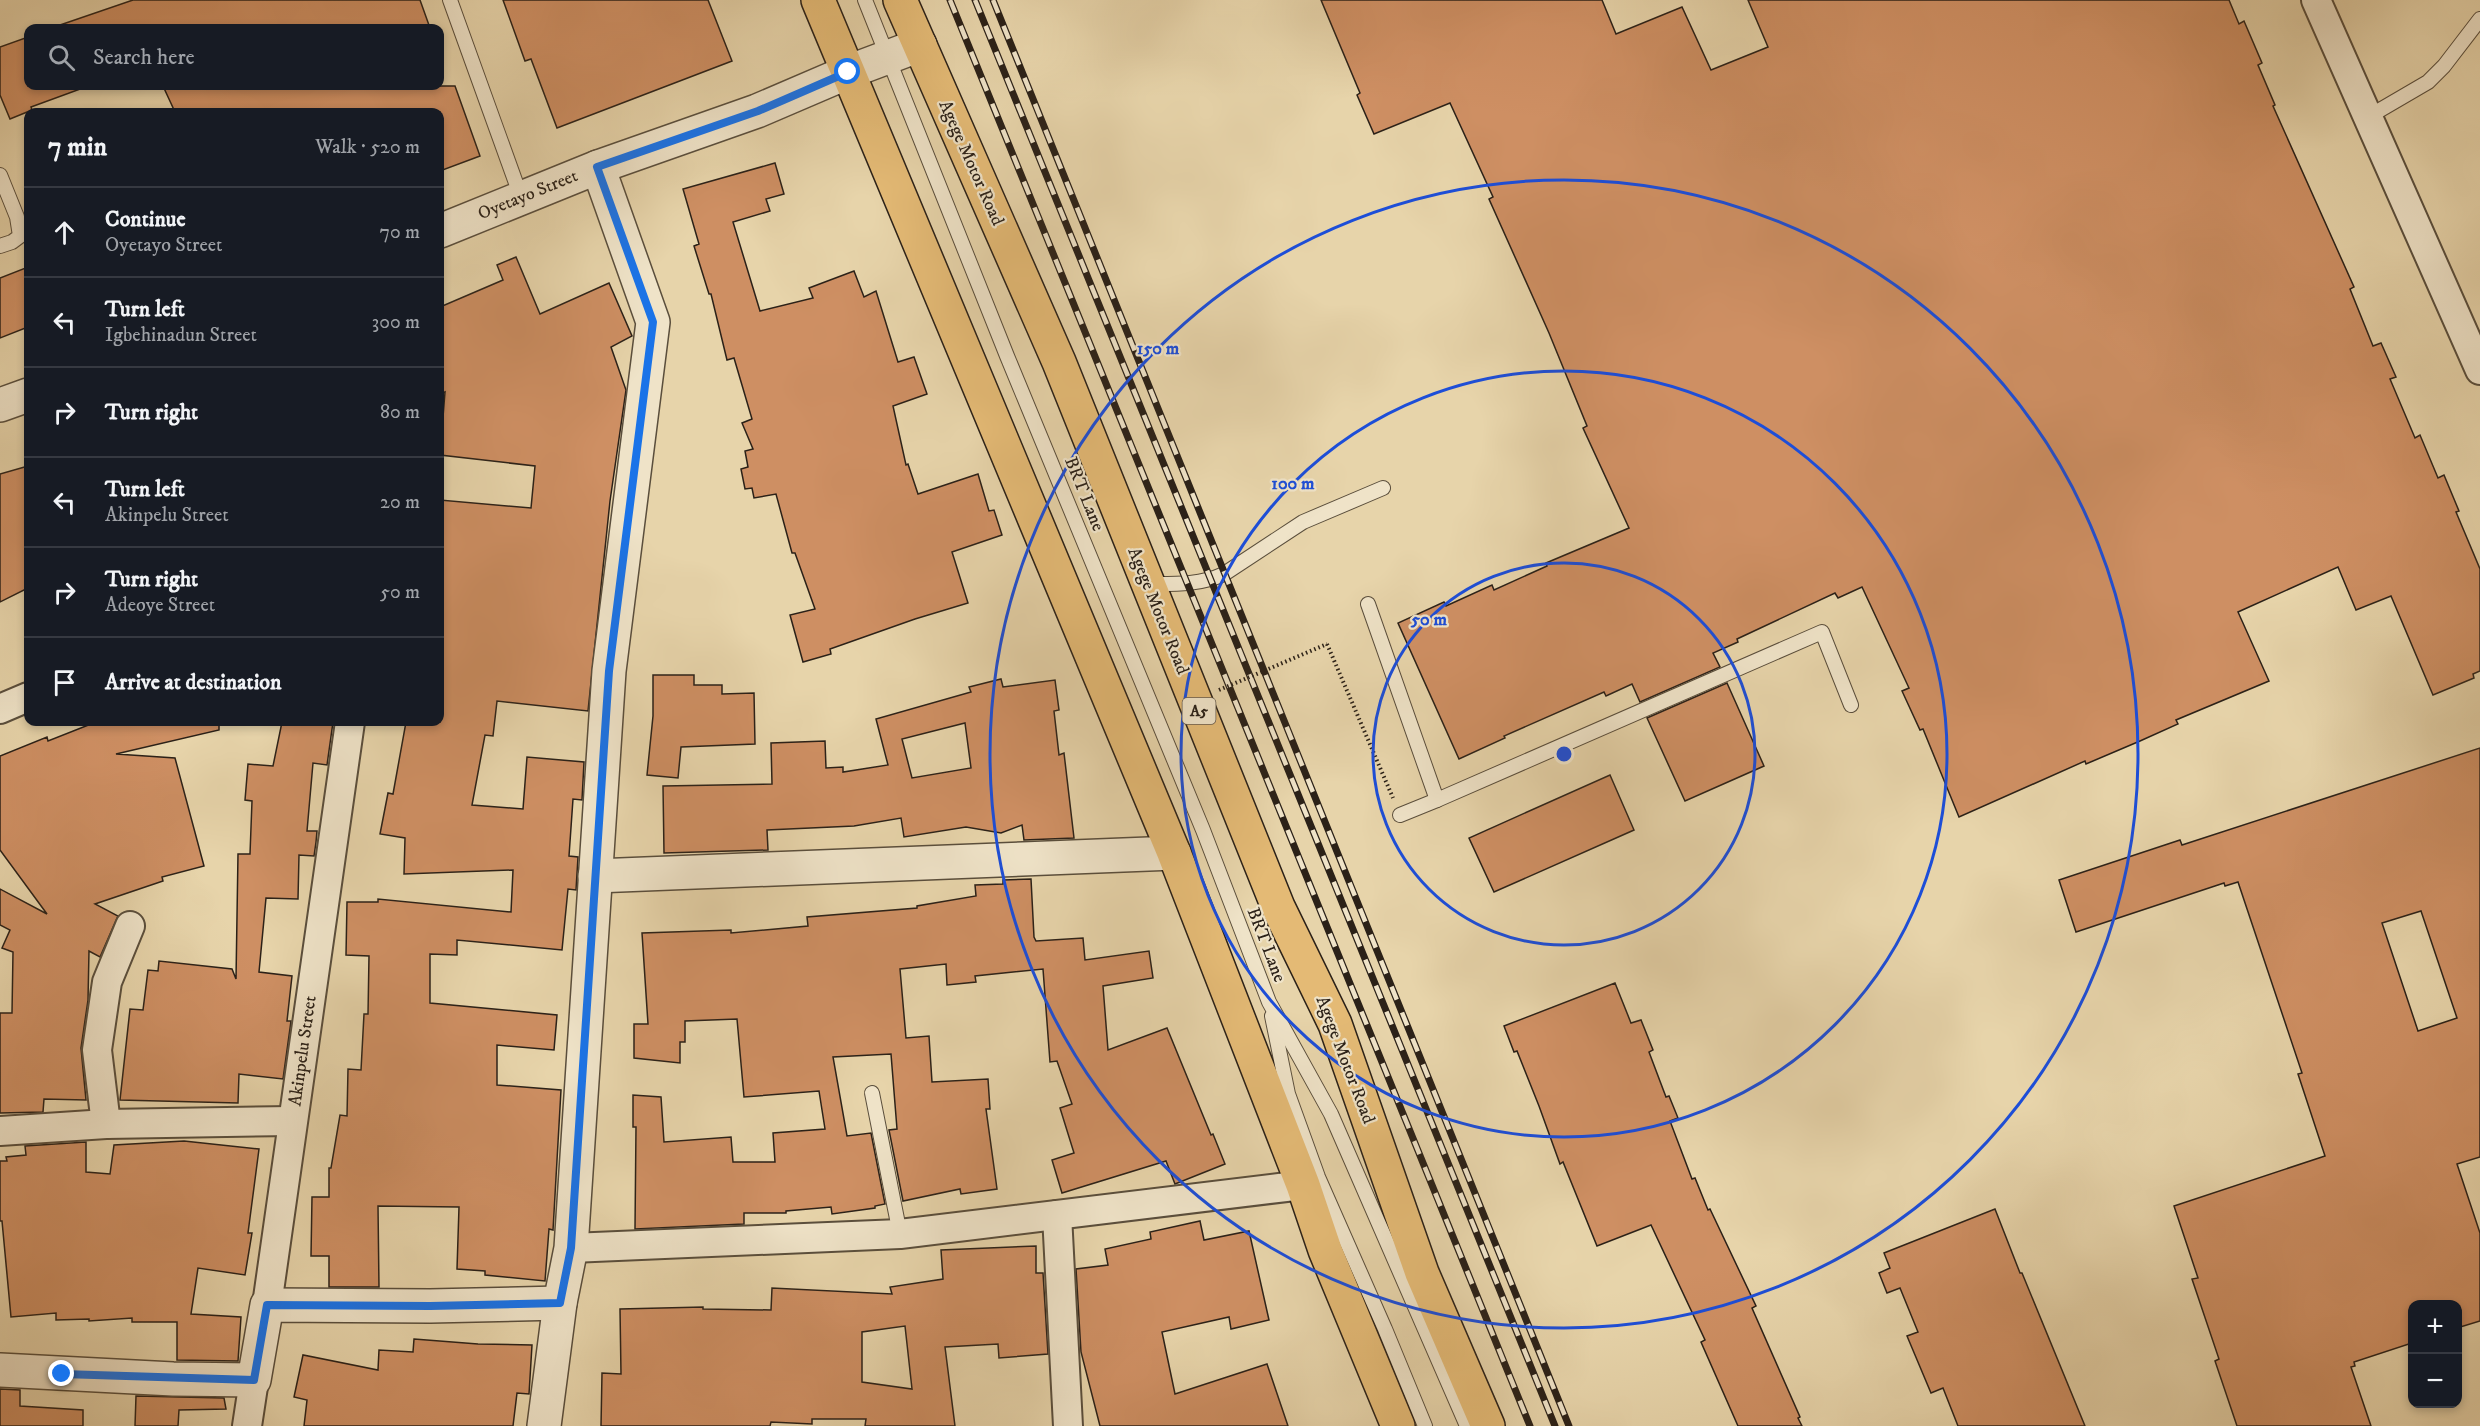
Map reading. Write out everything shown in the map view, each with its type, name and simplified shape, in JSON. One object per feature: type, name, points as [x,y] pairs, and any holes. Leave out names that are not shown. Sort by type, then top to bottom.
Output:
[{"type":"highway","points":[[818,0],[1174,853],[1303,1185],[1325,1250],[1398,1426]]},
{"type":"highway","name":"Agege Motor Road","points":[[900,0],[1059,363],[1278,907],[1335,1024],[1422,1273],[1488,1426]]},
{"type":"street","points":[[2316,0],[2480,370]]},
{"type":"street","name":"Oyetayo Street","points":[[444,229],[597,167],[758,111],[848,72],[920,45]]},
{"type":"street","points":[[544,1426],[560,1303],[571,1248],[609,671],[653,322],[597,167]]},
{"type":"street","points":[[0,710],[24,699]]},
{"type":"street","name":"Akinpelu Street","points":[[254,1380],[267,1305],[350,726]]},
{"type":"street","points":[[595,876],[1174,853]]},
{"type":"street","points":[[106,1124],[97,1050],[107,982],[130,926]]},
{"type":"street","points":[[0,1131],[106,1124],[292,1121]]},
{"type":"street","points":[[571,1248],[900,1234],[1303,1185]]},
{"type":"street","points":[[1057,1215],[1068,1426]]},
{"type":"street","points":[[267,1305],[430,1306],[560,1303]]},
{"type":"street","points":[[0,1370],[173,1379],[254,1380],[247,1426]]},
{"type":"lane","points":[[450,0],[521,198]]},
{"type":"lane","name":"BRT Lane","points":[[865,0],[1012,367],[1203,830],[1269,1002],[1331,1114],[1467,1426]]},
{"type":"lane","points":[[2368,117],[2428,82],[2444,66],[2480,19]]},
{"type":"lane","points":[[0,175],[24,226],[20,236],[0,246]]},
{"type":"lane","points":[[1147,584],[1186,584],[1211,580],[1224,574],[1303,522],[1383,488]]},
{"type":"lane","points":[[1368,604],[1437,800]]},
{"type":"lane","points":[[1400,815],[1822,632],[1851,705]]},
{"type":"lane","name":"BRT Lane","points":[[1269,1002],[1288,1094],[1318,1177],[1425,1426]]},
{"type":"lane","points":[[872,1093],[900,1234]]},
{"type":"path","points":[[1219,690],[1327,644],[1400,815]]},
{"type":"building","points":[[133,0],[420,0],[429,24],[63,24]]},
{"type":"building","points":[[503,0],[708,0],[732,61],[557,128],[531,59],[525,61]]},
{"type":"building","points":[[1321,0],[1602,0],[1616,34],[1682,7],[1711,70],[1768,47],[1748,0],[2229,0],[2239,24],[2244,21],[2262,63],[2258,65],[2275,105],[2273,106],[2354,287],[2350,289],[2373,346],[2381,343],[2396,377],[2390,379],[2415,438],[2420,435],[2438,478],[2444,475],[2459,511],[2456,512],[2480,569],[2480,671],[2473,674],[2474,678],[2433,695],[2391,596],[2356,610],[2338,567],[2238,612],[2269,681],[2176,720],[2178,724],[2140,741],[2086,764],[2085,761],[1959,817],[1923,729],[1920,730],[1902,691],[1909,688],[1862,587],[1838,598],[1835,593],[1737,639],[1738,642],[1713,653],[1720,667],[1640,702],[1632,684],[1606,696],[1604,692],[1504,736],[1505,738],[1459,759],[1398,623],[1444,602],[1446,606],[1492,585],[1494,590],[1547,566],[1546,563],[1629,528],[1583,428],[1587,426],[1549,333],[1489,199],[1493,197],[1450,103],[1374,134],[1357,95],[1360,93]]},
{"type":"building","points":[[24,38],[24,90],[78,90],[31,108],[24,108],[24,113],[10,119],[0,95],[0,47]]},
{"type":"building","points":[[444,86],[455,86],[480,156],[444,170],[444,108],[173,108],[165,90],[444,90]]},
{"type":"building","points":[[775,163],[784,194],[766,199],[770,211],[733,222],[760,311],[813,298],[809,288],[854,271],[864,297],[876,291],[898,362],[914,357],[927,394],[893,406],[906,465],[908,464],[918,494],[978,474],[989,511],[994,510],[1002,535],[952,552],[968,603],[830,649],[831,654],[803,662],[790,615],[815,609],[795,553],[792,553],[776,494],[754,498],[752,488],[745,489],[741,469],[748,467],[745,451],[753,449],[742,423],[752,419],[734,358],[727,360],[711,294],[709,294],[694,246],[699,244],[683,189]]},
{"type":"building","points":[[516,257],[540,314],[609,283],[632,336],[611,347],[626,390],[610,501],[588,711],[497,701],[493,736],[485,735],[472,805],[523,809],[527,757],[584,762],[582,800],[573,799],[569,856],[578,857],[576,890],[568,889],[562,950],[457,940],[457,955],[430,954],[430,1003],[557,1015],[554,1050],[497,1045],[497,1085],[561,1090],[553,1230],[549,1229],[545,1281],[485,1275],[485,1271],[457,1269],[459,1207],[378,1206],[379,1287],[329,1287],[329,1256],[311,1256],[312,1197],[329,1197],[329,1168],[331,1168],[340,1115],[347,1116],[348,1069],[361,1070],[364,1014],[368,1014],[369,956],[346,955],[347,902],[378,902],[378,899],[511,912],[513,870],[404,874],[405,838],[380,834],[388,793],[393,794],[405,726],[444,726],[444,500],[531,508],[535,466],[444,455],[444,305],[503,280],[497,265]]},
{"type":"building","points":[[24,269],[24,329],[0,338],[0,278]]},
{"type":"building","points":[[24,467],[24,590],[0,602],[0,474]]},
{"type":"building","points":[[653,675],[694,675],[694,685],[722,685],[722,694],[754,693],[755,744],[681,747],[678,778],[647,775],[653,716]]},
{"type":"building","points":[[1001,679],[1003,687],[1055,680],[1059,710],[1054,711],[1059,755],[1064,753],[1074,838],[1024,840],[1022,825],[1001,833],[966,827],[904,837],[901,818],[854,826],[767,830],[768,850],[664,853],[663,786],[772,784],[771,743],[825,741],[826,768],[843,767],[843,772],[888,765],[876,719],[971,692],[969,687]],"holes":[[[965,723],[971,768],[912,778],[902,739]]]},
{"type":"building","points":[[1727,683],[1764,766],[1685,801],[1647,718]]},
{"type":"building","points":[[86,726],[219,726],[219,730],[116,754],[175,758],[204,866],[162,877],[163,881],[95,904],[118,916],[100,957],[89,951],[88,1000],[81,1048],[86,1100],[44,1099],[43,1112],[0,1113],[0,1013],[12,1013],[13,952],[2,948],[10,930],[0,925],[0,889],[47,914],[0,850],[0,756],[47,737],[48,741]]},
{"type":"building","points":[[281,726],[332,726],[327,765],[313,763],[307,831],[317,831],[316,842],[314,856],[299,855],[298,899],[266,898],[259,972],[292,976],[287,1021],[291,1021],[283,1079],[239,1074],[238,1103],[120,1100],[130,1009],[143,1010],[148,970],[158,971],[159,961],[232,969],[236,979],[238,854],[250,854],[252,801],[245,800],[248,764],[273,766]]},
{"type":"building","points":[[2480,748],[2480,1157],[2457,1164],[2480,1233],[2480,1321],[2462,1326],[2462,1300],[2408,1300],[2408,1344],[2354,1362],[2355,1366],[2351,1367],[2371,1426],[2237,1426],[2215,1361],[2219,1359],[2192,1279],[2198,1278],[2174,1206],[2325,1156],[2298,1074],[2302,1073],[2238,882],[2225,886],[2224,883],[2076,932],[2059,880],[2180,840],[2182,845]],"holes":[[[2421,911],[2457,1018],[2418,1031],[2382,923]]]},
{"type":"building","points":[[1610,775],[1634,830],[1494,892],[1469,838]]},
{"type":"building","points":[[1031,879],[1036,941],[1083,938],[1085,960],[1149,951],[1153,978],[1103,986],[1108,1050],[1167,1028],[1225,1164],[1175,1184],[1166,1161],[1062,1193],[1052,1160],[1074,1153],[1060,1108],[1072,1104],[1057,1061],[1050,1062],[1043,969],[975,976],[976,982],[947,985],[946,964],[900,969],[906,1038],[929,1036],[932,1082],[988,1079],[990,1109],[986,1109],[997,1189],[961,1194],[960,1189],[903,1201],[889,1130],[897,1129],[891,1054],[833,1057],[847,1136],[871,1133],[885,1204],[875,1206],[875,1208],[832,1214],[831,1207],[786,1211],[786,1213],[744,1213],[744,1224],[635,1229],[636,1127],[633,1127],[633,1095],[661,1097],[664,1142],[731,1137],[733,1162],[775,1162],[773,1133],[825,1129],[819,1091],[744,1097],[737,1019],[685,1021],[685,1042],[680,1042],[680,1063],[634,1058],[634,1024],[648,1024],[642,933],[731,930],[731,933],[808,926],[807,917],[917,908],[917,906],[976,896],[975,885],[1003,884],[1003,880]]},
{"type":"building","points":[[1615,983],[1631,1023],[1641,1020],[1653,1050],[1649,1052],[1666,1097],[1669,1096],[1678,1118],[1670,1121],[1692,1179],[1695,1178],[1708,1210],[1710,1209],[1756,1306],[1752,1308],[1802,1426],[1738,1426],[1701,1342],[1705,1340],[1651,1225],[1597,1246],[1563,1162],[1560,1164],[1517,1051],[1514,1052],[1504,1026]]},
{"type":"building","points":[[184,1141],[259,1149],[248,1233],[252,1233],[245,1275],[198,1268],[191,1314],[241,1317],[238,1361],[177,1360],[177,1322],[132,1322],[132,1318],[89,1321],[89,1319],[56,1320],[56,1313],[11,1317],[2,1221],[0,1221],[0,1161],[7,1161],[6,1157],[26,1155],[25,1146],[86,1142],[86,1172],[110,1174],[114,1145]]},
{"type":"building","points":[[1995,1209],[2085,1426],[1958,1426],[1943,1388],[1931,1393],[1907,1336],[1918,1332],[1900,1288],[1887,1293],[1879,1273],[1890,1268],[1884,1253]]},
{"type":"building","points":[[1200,1221],[1204,1240],[1249,1231],[1269,1320],[1231,1329],[1229,1317],[1162,1332],[1175,1394],[1267,1364],[1288,1426],[1100,1426],[1081,1352],[1076,1269],[1108,1265],[1105,1249],[1151,1239],[1150,1232]]},
{"type":"building","points":[[1036,1246],[1036,1273],[1043,1273],[1048,1354],[999,1358],[998,1344],[945,1347],[955,1426],[865,1426],[866,1419],[812,1419],[812,1424],[771,1422],[770,1426],[601,1426],[602,1373],[621,1374],[620,1309],[703,1307],[703,1309],[771,1310],[772,1288],[892,1294],[890,1287],[943,1279],[941,1250]],"holes":[[[905,1326],[912,1389],[862,1382],[862,1332]]]},
{"type":"building","points":[[414,1339],[532,1345],[529,1394],[517,1393],[513,1426],[304,1426],[307,1400],[294,1397],[303,1355],[378,1370],[379,1350],[413,1352]]},
{"type":"building","points":[[0,1389],[20,1390],[20,1406],[83,1410],[83,1426],[0,1426]]},
{"type":"building","points":[[136,1396],[224,1398],[226,1409],[179,1410],[178,1426],[135,1426]]},
{"type":"railway","points":[[950,0],[1530,1426]]},
{"type":"railway","points":[[975,0],[1555,1426]]},
{"type":"railway","points":[[993,0],[1569,1426]]},
{"type":"route","points":[[62,1374],[254,1380],[267,1305],[430,1306],[560,1303],[571,1248],[609,671],[653,322],[597,167],[758,111],[848,72]]}]
